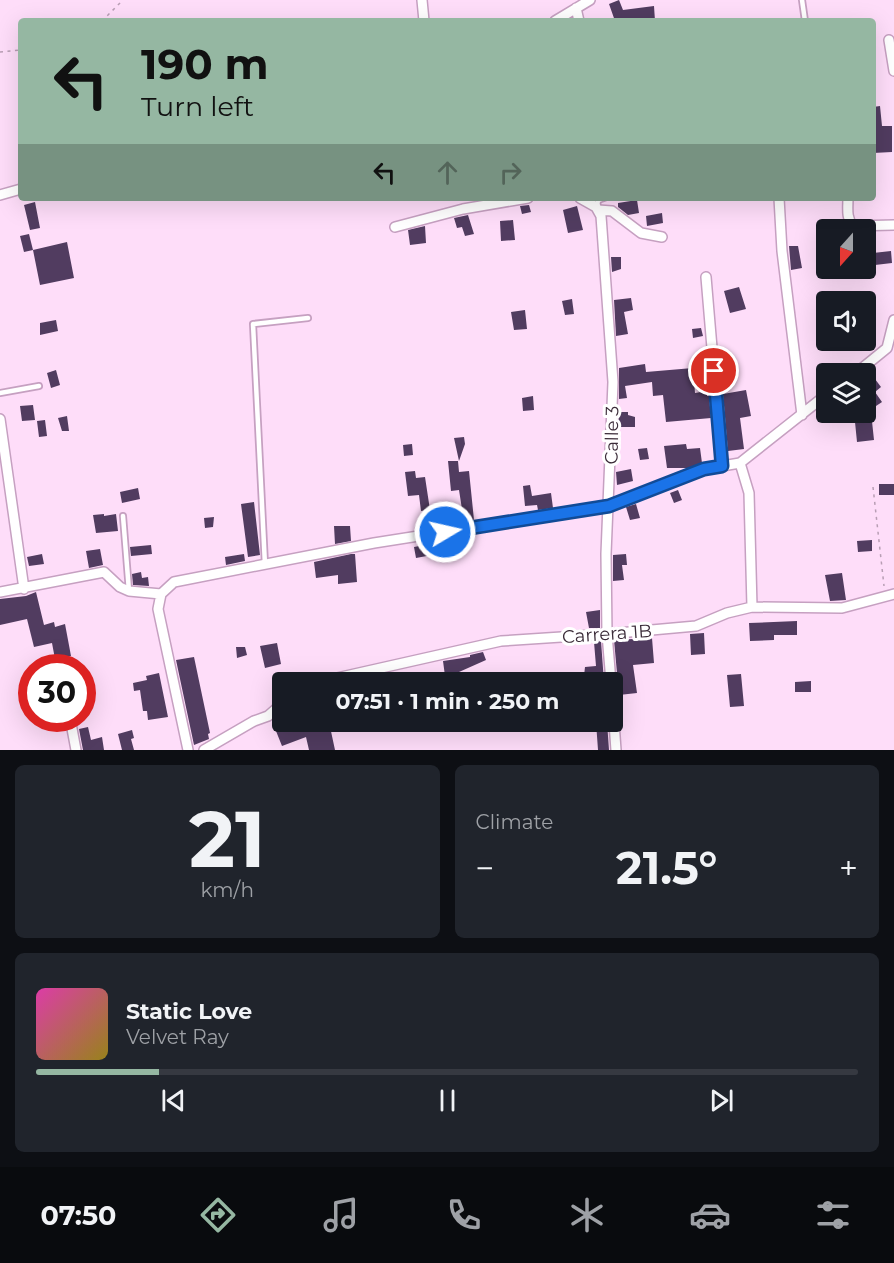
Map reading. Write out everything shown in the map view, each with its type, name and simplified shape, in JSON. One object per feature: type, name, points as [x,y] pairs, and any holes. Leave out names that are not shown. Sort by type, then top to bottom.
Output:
[{"type":"street","points":[[422,0],[424,18]]},
{"type":"street","points":[[560,18],[590,0]]},
{"type":"street","points":[[576,8],[578,18]]},
{"type":"street","points":[[890,40],[894,71]]},
{"type":"street","points":[[0,195],[18,190]]},
{"type":"street","points":[[395,227],[463,209],[510,201]]},
{"type":"street","points":[[585,201],[597,209],[612,211],[641,233],[662,237]]},
{"type":"street","points":[[779,201],[782,251],[802,415]]},
{"type":"street","points":[[848,201],[848,216],[853,226],[894,225]]},
{"type":"street","name":"Calle 3","points":[[597,209],[601,216],[613,382],[606,554],[607,634],[610,672]]},
{"type":"street","points":[[706,277],[722,466]]},
{"type":"street","points":[[870,363],[891,348],[894,320]]},
{"type":"street","points":[[188,750],[158,609],[161,594],[174,582],[374,543],[609,506],[704,469],[740,463],[816,403]]},
{"type":"street","points":[[0,419],[3,459],[24,589]]},
{"type":"street","points":[[740,463],[749,494],[752,607]]},
{"type":"street","points":[[0,592],[104,572],[120,587],[129,591],[161,594]]},
{"type":"street","name":"Carrera 1B","points":[[362,672],[501,640],[696,626],[727,613],[752,607],[842,608],[889,595]]},
{"type":"street","points":[[204,750],[272,713]]},
{"type":"street","points":[[73,732],[76,750]]},
{"type":"street","points":[[615,732],[616,750]]},
{"type":"lane","points":[[802,0],[805,18]]},
{"type":"lane","points":[[597,209],[598,201]]},
{"type":"lane","points":[[265,565],[253,324],[308,318]]},
{"type":"lane","points":[[0,393],[39,386]]},
{"type":"lane","points":[[123,516],[129,591]]},
{"type":"path","points":[[105,18],[123,0]]},
{"type":"path","points":[[0,52],[18,50]]},
{"type":"path","points":[[873,488],[889,595]]},
{"type":"building","points":[[619,0],[623,10],[654,6],[655,18],[614,18],[609,4]]},
{"type":"building","points":[[880,106],[882,126],[892,126],[892,152],[876,153],[876,107]]},
{"type":"building","points":[[637,201],[639,213],[628,215],[618,207],[618,203]]},
{"type":"building","points":[[35,202],[40,228],[30,230],[24,205]]},
{"type":"building","points":[[529,205],[531,212],[522,214],[520,206]]},
{"type":"building","points":[[577,206],[583,230],[568,233],[563,210]]},
{"type":"building","points":[[662,213],[663,223],[647,226],[646,216]]},
{"type":"building","points":[[468,215],[474,234],[465,236],[462,227],[457,228],[454,218]]},
{"type":"building","points":[[513,220],[515,240],[501,241],[500,221]]},
{"type":"building","points":[[425,226],[426,243],[410,245],[408,230]]},
{"type":"building","points":[[29,234],[33,250],[24,252],[20,236]]},
{"type":"building","points":[[67,242],[74,278],[40,285],[33,250]]},
{"type":"building","points":[[789,246],[798,246],[802,268],[791,270]]},
{"type":"building","points":[[891,251],[892,263],[876,265],[876,253]]},
{"type":"building","points":[[611,257],[621,257],[621,269],[612,272]]},
{"type":"building","points":[[739,287],[746,309],[730,313],[724,291]]},
{"type":"building","points":[[631,298],[633,310],[624,312],[628,334],[616,336],[614,300]]},
{"type":"building","points":[[572,299],[574,314],[565,315],[562,301]]},
{"type":"building","points":[[525,310],[527,329],[514,330],[511,312]]},
{"type":"building","points":[[56,320],[58,331],[40,335],[40,323]]},
{"type":"building","points":[[701,328],[703,336],[693,338],[692,329]]},
{"type":"building","points":[[645,364],[646,372],[693,368],[695,393],[707,391],[711,418],[666,422],[663,395],[653,396],[652,382],[625,386],[627,398],[619,399],[619,368]]},
{"type":"building","points":[[56,370],[60,385],[51,388],[47,373]]},
{"type":"building","points":[[876,380],[881,387],[876,391]]},
{"type":"building","points":[[746,390],[751,416],[740,418],[744,449],[728,451],[723,394]]},
{"type":"building","points":[[876,393],[882,402],[876,406]]},
{"type":"building","points":[[533,396],[534,410],[523,411],[522,398]]},
{"type":"building","points":[[33,405],[35,420],[22,421],[20,406]]},
{"type":"building","points":[[619,412],[628,412],[628,415],[635,417],[635,427],[618,427]]},
{"type":"building","points":[[67,416],[69,431],[62,431],[58,418]]},
{"type":"building","points":[[45,420],[47,436],[39,437],[37,421]]},
{"type":"building","points":[[855,423],[872,423],[874,440],[857,442]]},
{"type":"building","points":[[464,437],[465,444],[459,461],[454,438]]},
{"type":"building","points":[[412,444],[413,455],[404,456],[403,445]]},
{"type":"building","points":[[686,444],[687,449],[700,448],[702,463],[688,468],[667,468],[664,446]]},
{"type":"building","points":[[647,448],[649,459],[640,460],[638,449]]},
{"type":"building","points":[[448,461],[458,461],[459,472],[469,471],[474,520],[464,522],[459,490],[451,491]]},
{"type":"building","points":[[631,469],[633,481],[617,485],[616,472]]},
{"type":"building","points":[[415,471],[416,478],[425,477],[430,510],[421,511],[419,495],[408,496],[405,472]]},
{"type":"building","points":[[879,484],[894,484],[894,495],[879,495]]},
{"type":"building","points":[[530,485],[532,496],[551,493],[553,508],[538,510],[537,505],[525,506],[523,486]]},
{"type":"building","points":[[138,488],[140,499],[122,503],[120,492]]},
{"type":"building","points":[[678,490],[682,500],[674,503],[670,493]]},
{"type":"building","points":[[254,502],[260,555],[248,557],[241,504]]},
{"type":"building","points":[[636,504],[640,518],[630,520],[626,507]]},
{"type":"building","points":[[104,514],[104,516],[116,514],[118,531],[96,533],[93,515]]},
{"type":"building","points":[[441,515],[443,525],[433,527],[432,516]]},
{"type":"building","points":[[214,517],[213,527],[205,528],[204,518]]},
{"type":"building","points":[[334,526],[350,526],[351,541],[335,544]]},
{"type":"building","points":[[872,540],[872,551],[858,552],[857,541]]},
{"type":"building","points":[[430,544],[432,555],[416,558],[414,547]]},
{"type":"building","points":[[151,545],[152,554],[131,556],[130,547]]},
{"type":"building","points":[[100,549],[103,565],[89,568],[86,551]]},
{"type":"building","points":[[42,554],[44,564],[29,566],[27,557]]},
{"type":"building","points":[[244,554],[245,561],[226,565],[225,557]]},
{"type":"building","points":[[355,554],[357,582],[338,584],[338,575],[316,578],[314,562]]},
{"type":"building","points":[[626,554],[627,565],[622,565],[624,580],[613,581],[613,555]]},
{"type":"building","points":[[141,572],[142,578],[148,577],[149,586],[133,585],[132,574]]},
{"type":"building","points":[[842,573],[846,600],[830,601],[825,575]]},
{"type":"building","points":[[36,592],[44,625],[54,622],[55,627],[65,624],[71,654],[54,654],[52,643],[34,647],[27,619],[0,625],[0,599],[26,596]]},
{"type":"building","points":[[600,610],[600,628],[589,628],[586,612]]},
{"type":"building","points":[[797,621],[797,635],[774,635],[774,640],[750,641],[749,623]]},
{"type":"building","points":[[704,633],[705,654],[691,655],[690,634]]},
{"type":"building","points":[[652,638],[654,663],[633,665],[637,693],[623,695],[623,672],[617,672],[614,640]]},
{"type":"building","points":[[601,641],[603,672],[584,672],[585,667],[596,666],[594,642]]},
{"type":"building","points":[[277,643],[281,664],[265,668],[260,646]]},
{"type":"building","points":[[236,647],[245,647],[247,655],[237,658]]},
{"type":"building","points":[[483,652],[486,660],[459,672],[444,672],[443,661],[470,657],[470,655]]},
{"type":"building","points":[[194,657],[210,733],[208,734],[209,739],[194,745],[176,660]]},
{"type":"building","points":[[159,673],[168,717],[148,720],[147,711],[143,711],[140,690],[134,691],[133,683],[147,680],[146,676]]},
{"type":"building","points":[[741,674],[744,706],[730,707],[727,675]]},
{"type":"building","points":[[811,681],[811,692],[795,692],[795,682]]},
{"type":"building","points":[[132,730],[134,738],[131,739],[134,750],[122,750],[118,734]]},
{"type":"building","points":[[80,732],[89,732],[91,740],[102,737],[104,750],[83,750]]},
{"type":"building","points":[[276,732],[331,732],[335,750],[309,750],[306,737],[282,746]]},
{"type":"building","points":[[597,732],[608,732],[609,750],[598,750]]},
{"type":"route","points":[[445,532],[609,506],[704,469],[722,466],[714,371]]}]
